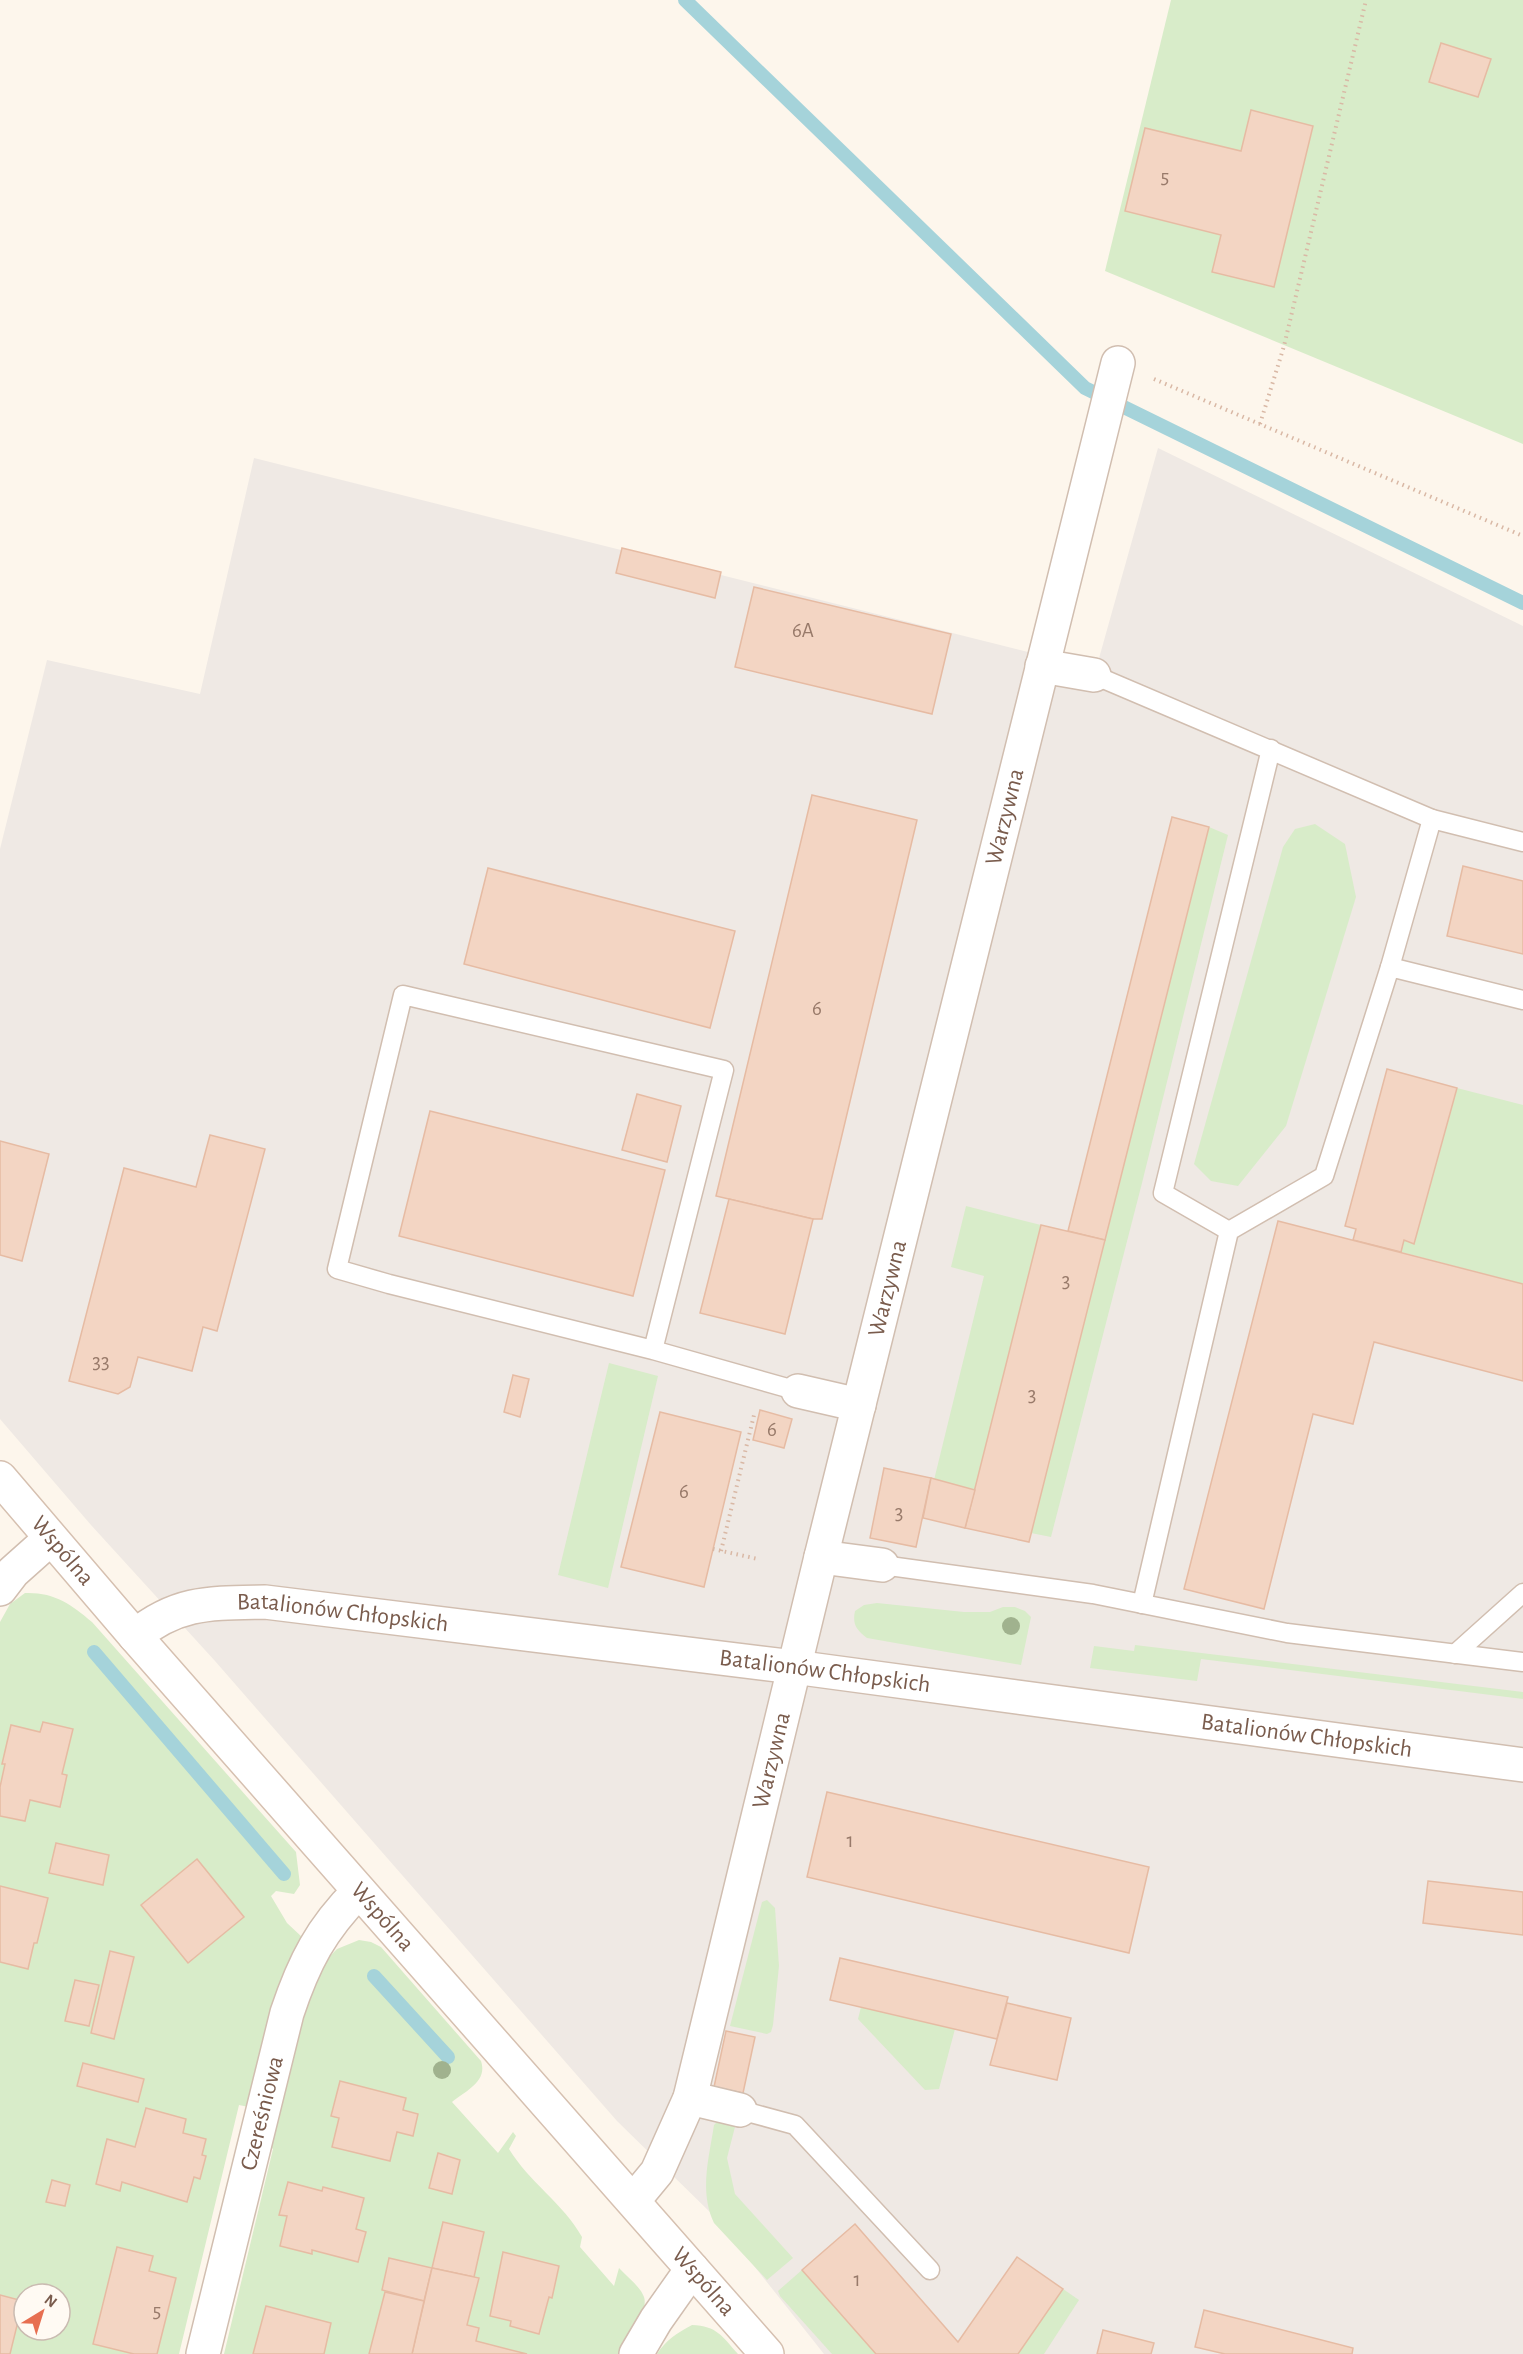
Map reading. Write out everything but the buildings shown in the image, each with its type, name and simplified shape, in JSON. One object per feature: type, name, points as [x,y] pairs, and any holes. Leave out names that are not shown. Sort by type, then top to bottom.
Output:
[{"type":"street","name":"Warzywna","points":[[633,2201],[657,2172],[690,2098],[794,1666],[1116,372]]},
{"type":"street","points":[[1042,666],[1094,675]]},
{"type":"street","points":[[798,1390],[859,1405]]},
{"type":"street","name":"Wspólna","points":[[0,1478],[135,1636],[767,2354]]},
{"type":"street","points":[[0,1589],[13,1572],[51,1539]]},
{"type":"street","points":[[821,1557],[882,1565]]},
{"type":"street","name":"Batalionów Chłopskich","points":[[135,1636],[164,1614],[193,1606],[264,1602],[794,1666],[1523,1765]]},
{"type":"street","name":"Czereśniowa","points":[[203,2354],[293,1995],[308,1959],[325,1929],[359,1891]]},
{"type":"street","points":[[690,2098],[740,2110]]},
{"type":"street","points":[[636,2354],[656,2320],[692,2269]]},
{"type":"lane","points":[[1094,675],[1432,819],[1523,842]]},
{"type":"lane","points":[[1229,1231],[1163,1193],[1270,749]]},
{"type":"lane","points":[[1142,1604],[1229,1231],[1324,1176],[1390,967],[1432,819]]},
{"type":"lane","points":[[1390,967],[1523,1000]]},
{"type":"lane","points":[[652,1350],[724,1070],[403,995],[337,1269],[798,1390]]},
{"type":"lane","points":[[882,1565],[1093,1594],[1287,1633],[1523,1662]]},
{"type":"lane","points":[[1455,1654],[1523,1593]]},
{"type":"lane","points":[[740,2110],[795,2125],[930,2270]]},
{"type":"path","points":[[1260,424],[1284,346],[1366,0]]},
{"type":"path","points":[[1116,372],[1260,424],[1523,536]]},
{"type":"path","points":[[721,1551],[757,1401]]},
{"type":"path","points":[[713,1549],[758,1559]]},
{"type":"shaded area","points":[[1158,448],[1523,626],[1523,2354],[824,2354],[716,2218],[617,2121],[0,1419],[0,849],[47,660],[200,694],[254,458],[1096,669]]},
{"type":"green space","points":[[1171,0],[1523,0],[1523,444],[1105,271]]},
{"type":"green space","points":[[1315,824],[1345,844],[1356,897],[1286,1126],[1238,1186],[1211,1181],[1194,1164],[1283,847],[1295,829]]},
{"type":"green space","points":[[1209,827],[1228,835],[1142,1183],[1051,1537],[1031,1533]]},
{"type":"green space","points":[[1457,1088],[1523,1105],[1523,1284],[1401,1252],[1404,1240],[1414,1243]]},
{"type":"green space","points":[[966,1206],[1041,1225],[975,1490],[934,1480],[984,1276],[951,1267]]},
{"type":"green space","points":[[609,1363],[658,1376],[608,1588],[558,1575]]},
{"type":"green space","points":[[25,1593],[53,1597],[77,1610],[92,1622],[296,1852],[300,1885],[294,1894],[276,1891],[271,1896],[287,1923],[302,1937],[249,2107],[239,2105],[179,2354],[0,2354],[0,1622],[10,1604]]},
{"type":"green space","points":[[877,1603],[964,1612],[990,1612],[1003,1607],[1015,1607],[1025,1611],[1031,1617],[1021,1665],[867,1638],[856,1627],[855,1611],[864,1605]]},
{"type":"green space","points":[[1135,1645],[1523,1692],[1523,1699],[1201,1659],[1197,1681],[1090,1668],[1094,1646],[1134,1651]]},
{"type":"green space","points":[[767,1900],[775,1908],[779,1966],[773,2025],[771,2032],[767,2034],[730,2026],[762,1902]]},
{"type":"green space","points":[[359,1940],[381,1947],[481,2061],[481,2075],[478,2080],[469,2090],[452,2102],[498,2153],[513,2132],[516,2136],[509,2149],[526,2172],[574,2225],[582,2237],[580,2247],[614,2286],[619,2268],[642,2293],[645,2303],[644,2310],[621,2354],[224,2354],[273,2149],[268,2144],[306,1999],[328,1958],[337,1949]]},
{"type":"green space","points":[[861,2007],[955,2029],[939,2089],[925,2090],[858,2019]]},
{"type":"green space","points":[[720,2119],[736,2123],[727,2158],[735,2194],[793,2258],[767,2280],[714,2223],[709,2211],[706,2175],[714,2125]]},
{"type":"green space","points":[[802,2270],[876,2354],[832,2354],[780,2296],[778,2291]]},
{"type":"green space","points":[[1063,2289],[1079,2300],[1044,2354],[1018,2354]]},
{"type":"green space","points":[[692,2325],[713,2330],[723,2337],[738,2354],[657,2354],[672,2337]]},
{"type":"waterway","points":[[685,0],[1085,388],[1523,603]]},
{"type":"waterway","points":[[94,1652],[284,1874]]},
{"type":"waterway","points":[[374,1976],[448,2057]]}]
